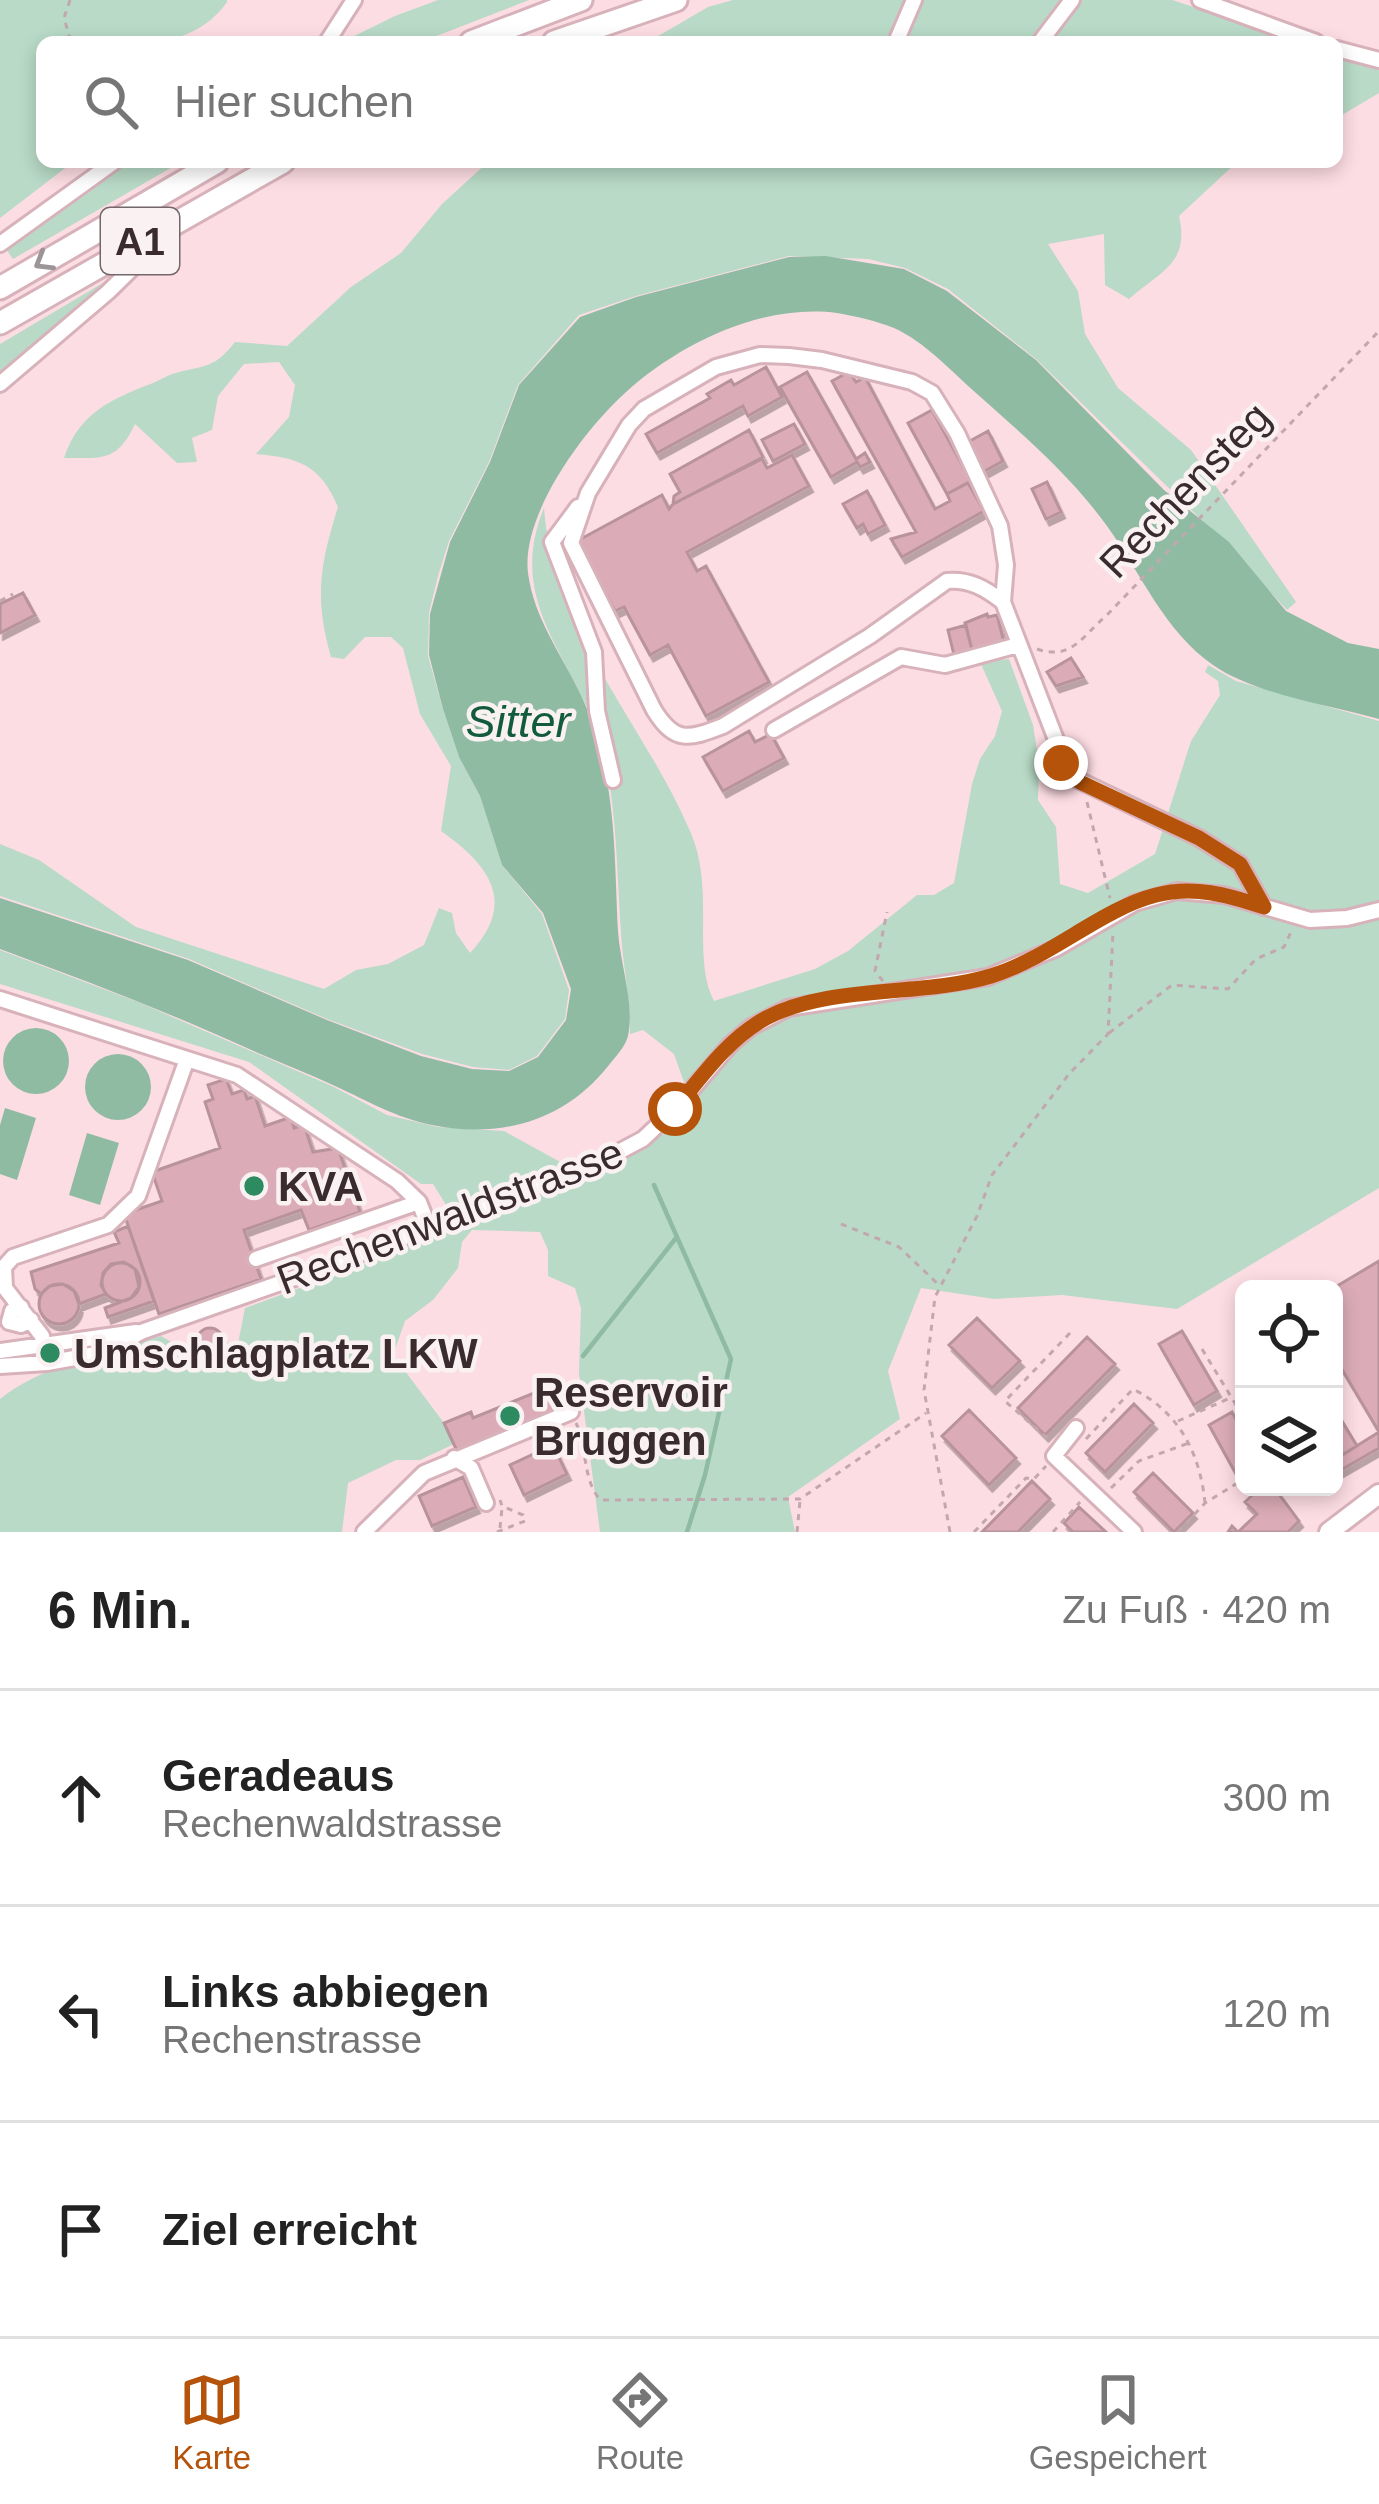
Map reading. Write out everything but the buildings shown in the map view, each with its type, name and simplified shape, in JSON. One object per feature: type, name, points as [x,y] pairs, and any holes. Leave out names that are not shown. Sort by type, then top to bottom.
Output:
[{"type":"highway","points":[[487,36],[581,0]]},
{"type":"highway","points":[[571,36],[676,0]]},
{"type":"highway","name":"A1","points":[[0,288],[208,168]]},
{"type":"highway","name":"A1","points":[[0,323],[272,168]]},
{"type":"main road","points":[[1329,1532],[1379,1494]]},
{"type":"street","points":[[331,36],[354,0]]},
{"type":"street","points":[[899,36],[914,0]]},
{"type":"street","points":[[1045,36],[1072,0]]},
{"type":"street","points":[[1201,0],[1300,36]]},
{"type":"street","points":[[1343,51],[1379,60]]},
{"type":"street","points":[[0,244],[106,168]]},
{"type":"street","points":[[0,384],[108,292],[184,216]]},
{"type":"street","points":[[613,781],[597,711],[594,652],[552,542],[588,493],[614,446],[644,409],[716,367],[742,359],[822,360],[912,382],[932,393],[957,433],[1000,526],[1006,566],[1003,602],[1061,763],[1070,776],[1199,838],[1240,864],[1264,907]]},
{"type":"street","points":[[588,493],[571,543],[654,710],[665,729],[681,736],[698,736],[722,726],[870,636],[947,581],[962,580],[1003,602]]},
{"type":"street","points":[[774,730],[901,657],[945,665],[1018,645]]},
{"type":"street","name":"Rechenwaldstrasse","points":[[0,1351],[102,1353],[141,1332],[594,1165],[643,1139],[730,1045],[769,1016],[807,1004],[970,980],[1018,966],[1155,895],[1204,891],[1310,920],[1379,910]]},
{"type":"street","points":[[0,999],[236,1075],[397,1181],[419,1202],[428,1226]]},
{"type":"street","points":[[46,1355],[43,1336],[5,1288],[4,1267],[13,1257],[108,1225],[138,1196],[187,1059]]},
{"type":"street","points":[[256,1259],[419,1202]]},
{"type":"street","name":"Rechenwaldstrasse","points":[[0,1366],[46,1355]]},
{"type":"street","points":[[364,1532],[424,1473],[454,1458],[471,1460],[571,1412]]},
{"type":"street","points":[[1080,1434],[1054,1456],[1134,1532]]},
{"type":"street","points":[[471,1460],[494,1500]]},
{"type":"path","points":[[69,36],[64,18],[70,0]]},
{"type":"path","name":"Rechensteg","points":[[1018,645],[1055,655],[1067,652],[1379,331]]},
{"type":"path","points":[[0,601],[14,594]]},
{"type":"path","points":[[1082,783],[1112,907]]},
{"type":"path","points":[[886,912],[875,971],[892,992]]},
{"type":"path","points":[[1108,1034],[1113,925]]},
{"type":"path","points":[[950,1532],[924,1390],[935,1298],[992,1175],[1069,1074],[1108,1034],[1172,985],[1228,989],[1256,959],[1284,947],[1293,927]]},
{"type":"path","points":[[842,1224],[899,1246],[941,1286]]},
{"type":"path","points":[[1048,1438],[1005,1401],[1070,1334]]},
{"type":"path","points":[[1202,1349],[1235,1403]]},
{"type":"path","points":[[1080,1434],[1133,1389],[1167,1410],[1176,1422],[1203,1481],[1205,1503]]},
{"type":"path","points":[[1176,1422],[1232,1398]]},
{"type":"path","points":[[571,1412],[584,1438],[593,1493],[611,1502],[800,1499],[928,1412]]},
{"type":"path","points":[[1106,1493],[1138,1461],[1189,1443]]},
{"type":"path","points":[[974,1532],[1054,1456]]},
{"type":"path","points":[[1178,1532],[1205,1503],[1235,1485]]},
{"type":"path","points":[[1053,1532],[1085,1498]]},
{"type":"path","points":[[797,1532],[800,1499]]},
{"type":"path","points":[[494,1500],[523,1515],[525,1521],[498,1531],[494,1500]]},
{"type":"shaded area","points":[[0,0],[227,0],[210,20],[180,36],[36,36],[36,168],[65,168],[0,218]]},
{"type":"shaded area","points":[[438,0],[529,0],[436,36],[354,36]]},
{"type":"shaded area","points":[[733,0],[1172,0],[1284,36],[658,36],[708,7]]},
{"type":"shaded area","points":[[1343,56],[1379,67],[1379,93],[1343,114]]},
{"type":"shaded area","points":[[113,168],[171,168],[13,259],[6,249]]},
{"type":"shaded area","points":[[481,168],[1231,168],[1179,216],[1180,245],[1170,265],[1129,299],[1105,285],[1104,234],[1048,244],[1078,291],[1085,334],[1118,388],[1191,450],[1296,602],[1287,610],[1036,359],[948,289],[905,268],[868,259],[789,256],[579,315],[518,385],[489,462],[449,541],[429,613],[428,656],[459,757],[480,796],[502,865],[542,914],[569,990],[565,1019],[537,1056],[509,1070],[422,1054],[189,959],[0,896],[0,844],[39,860],[136,927],[324,989],[356,970],[388,964],[424,945],[439,908],[452,913],[456,933],[470,953],[485,935],[495,901],[491,886],[473,857],[441,831],[451,766],[420,714],[403,648],[391,637],[365,637],[344,659],[331,657],[321,581],[338,507],[324,482],[307,466],[256,454],[289,417],[295,385],[279,362],[244,364],[218,396],[212,430],[192,438],[197,462],[177,463],[135,424],[122,445],[107,455],[64,458],[88,419],[123,395],[210,364],[235,342],[287,346],[351,287],[401,253],[442,204]]},
{"type":"shaded area","points":[[110,282],[0,379],[0,344]]},
{"type":"shaded area","points":[[544,508],[564,595],[603,674],[671,791],[698,853],[704,964],[714,1001],[815,969],[848,951],[917,895],[934,895],[954,883],[972,784],[1002,711],[980,662],[1009,659],[1033,725],[1038,800],[1056,827],[1060,884],[1088,893],[1155,854],[1191,741],[1220,695],[1218,681],[1205,672],[1208,665],[1236,681],[1379,721],[1379,1188],[1177,1309],[1062,1295],[994,1299],[921,1288],[888,1371],[900,1419],[788,1497],[795,1532],[600,1532],[579,1373],[581,1308],[575,1288],[548,1276],[548,1250],[540,1232],[472,1230],[462,1242],[458,1268],[433,1300],[405,1321],[393,1355],[444,1423],[454,1444],[420,1460],[396,1460],[348,1483],[342,1532],[0,1532],[0,1399],[56,1368],[161,1336],[212,1368],[235,1359],[245,1308],[362,1265],[451,1213],[433,1184],[421,1184],[249,1062],[0,984],[0,950],[138,1002],[387,1115],[438,1127],[504,1131],[593,1180],[695,1113],[674,1054],[643,1030],[630,1034],[605,758],[595,725],[539,607],[533,577],[534,544]]},
{"type":"water","name":"Sitter","points":[[826,256],[904,269],[947,291],[1036,360],[1164,490],[1229,542],[1286,611],[1348,643],[1379,649],[1379,719],[1249,684],[1213,665],[1167,618],[1078,490],[916,341],[887,325],[844,314],[780,314],[696,344],[625,393],[591,429],[558,476],[528,550],[531,589],[586,707],[607,778],[618,931],[630,1011],[623,1048],[592,1084],[552,1112],[507,1127],[458,1129],[418,1122],[157,1009],[0,949],[0,898],[188,960],[421,1056],[472,1069],[509,1071],[538,1057],[566,1020],[571,989],[543,913],[502,865],[480,796],[459,757],[443,709],[429,655],[430,614],[450,542],[490,462],[519,385],[580,317],[636,297],[789,257]]},
{"type":"water","points":[[36,1028],[59,1038],[69,1061],[59,1084],[36,1094],[13,1084],[3,1061],[13,1038]]},
{"type":"water","points":[[118,1054],[141,1064],[151,1087],[141,1110],[118,1120],[95,1110],[85,1087],[95,1064]]},
{"type":"water","points":[[5,1108],[36,1118],[17,1180],[0,1174],[0,1125]]},
{"type":"water","points":[[87,1133],[119,1143],[100,1205],[69,1195]]},
{"type":"waterway","points":[[654,1185],[731,1359],[687,1532]]},
{"type":"waterway","points":[[583,1356],[676,1238]]},
{"type":"place","name":"KVA","points":[[254,1186]]},
{"type":"place","name":"Umschlagplatz LKW","points":[[50,1353]]},
{"type":"place","name":"Reservoir Bruggen","points":[[510,1416]]},
{"type":"route","points":[[675,1109],[730,1045],[751,1027],[788,1008],[988,977],[1057,948],[1155,895],[1204,891],[1264,907],[1240,864],[1199,838],[1082,783],[1061,763]]}]
